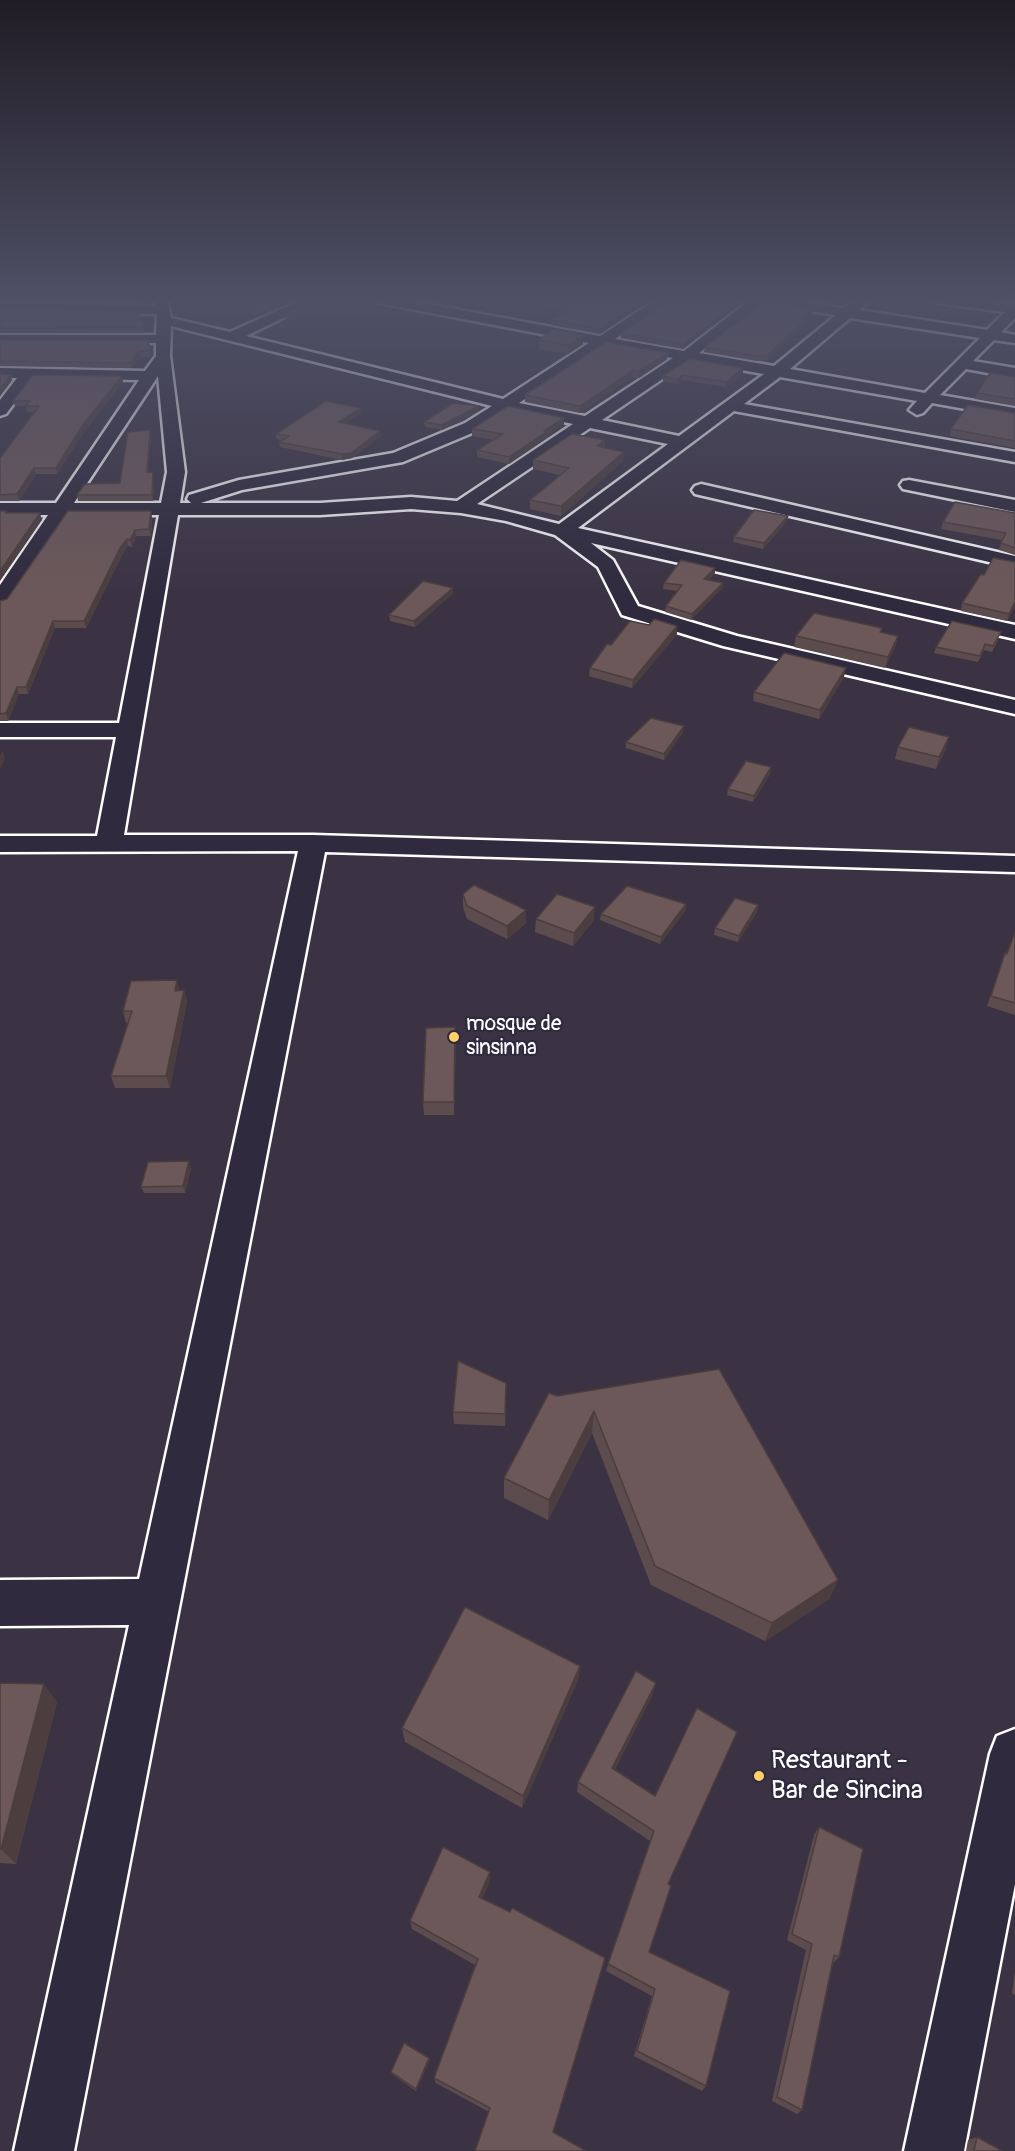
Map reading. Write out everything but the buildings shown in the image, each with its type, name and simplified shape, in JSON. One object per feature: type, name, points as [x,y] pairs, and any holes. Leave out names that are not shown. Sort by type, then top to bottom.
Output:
[{"type":"street","points":[[0,601],[135,399]]},
{"type":"street","points":[[109,844],[176,472],[168,399]]},
{"type":"street","points":[[484,399],[682,442]]},
{"type":"street","points":[[168,508],[239,485],[398,458],[471,428],[515,399]]},
{"type":"street","points":[[461,507],[621,399]]},
{"type":"street","points":[[562,531],[739,399]]},
{"type":"street","points":[[892,435],[928,399]]},
{"type":"street","points":[[937,399],[1015,412]]},
{"type":"street","points":[[730,406],[1015,457]]},
{"type":"street","points":[[909,484],[1015,506]]},
{"type":"street","points":[[701,490],[1015,562]]},
{"type":"street","points":[[0,509],[320,509],[411,503],[461,507],[1015,632]]},
{"type":"street","points":[[562,531],[606,564],[630,610],[731,641],[1015,706]]},
{"type":"street","points":[[0,730],[129,730]]},
{"type":"street","points":[[44,2151],[313,843]]},
{"type":"street","points":[[0,844],[313,843],[1015,864]]},
{"type":"street","points":[[0,1603],[157,1602]]},
{"type":"street","points":[[934,2151],[1012,1787]]},
{"type":"place","name":"mosque de sinsinna","points":[[454,1037]]},
{"type":"place","name":"Restaurant - Bar de Sincina","points":[[759,1776]]}]
